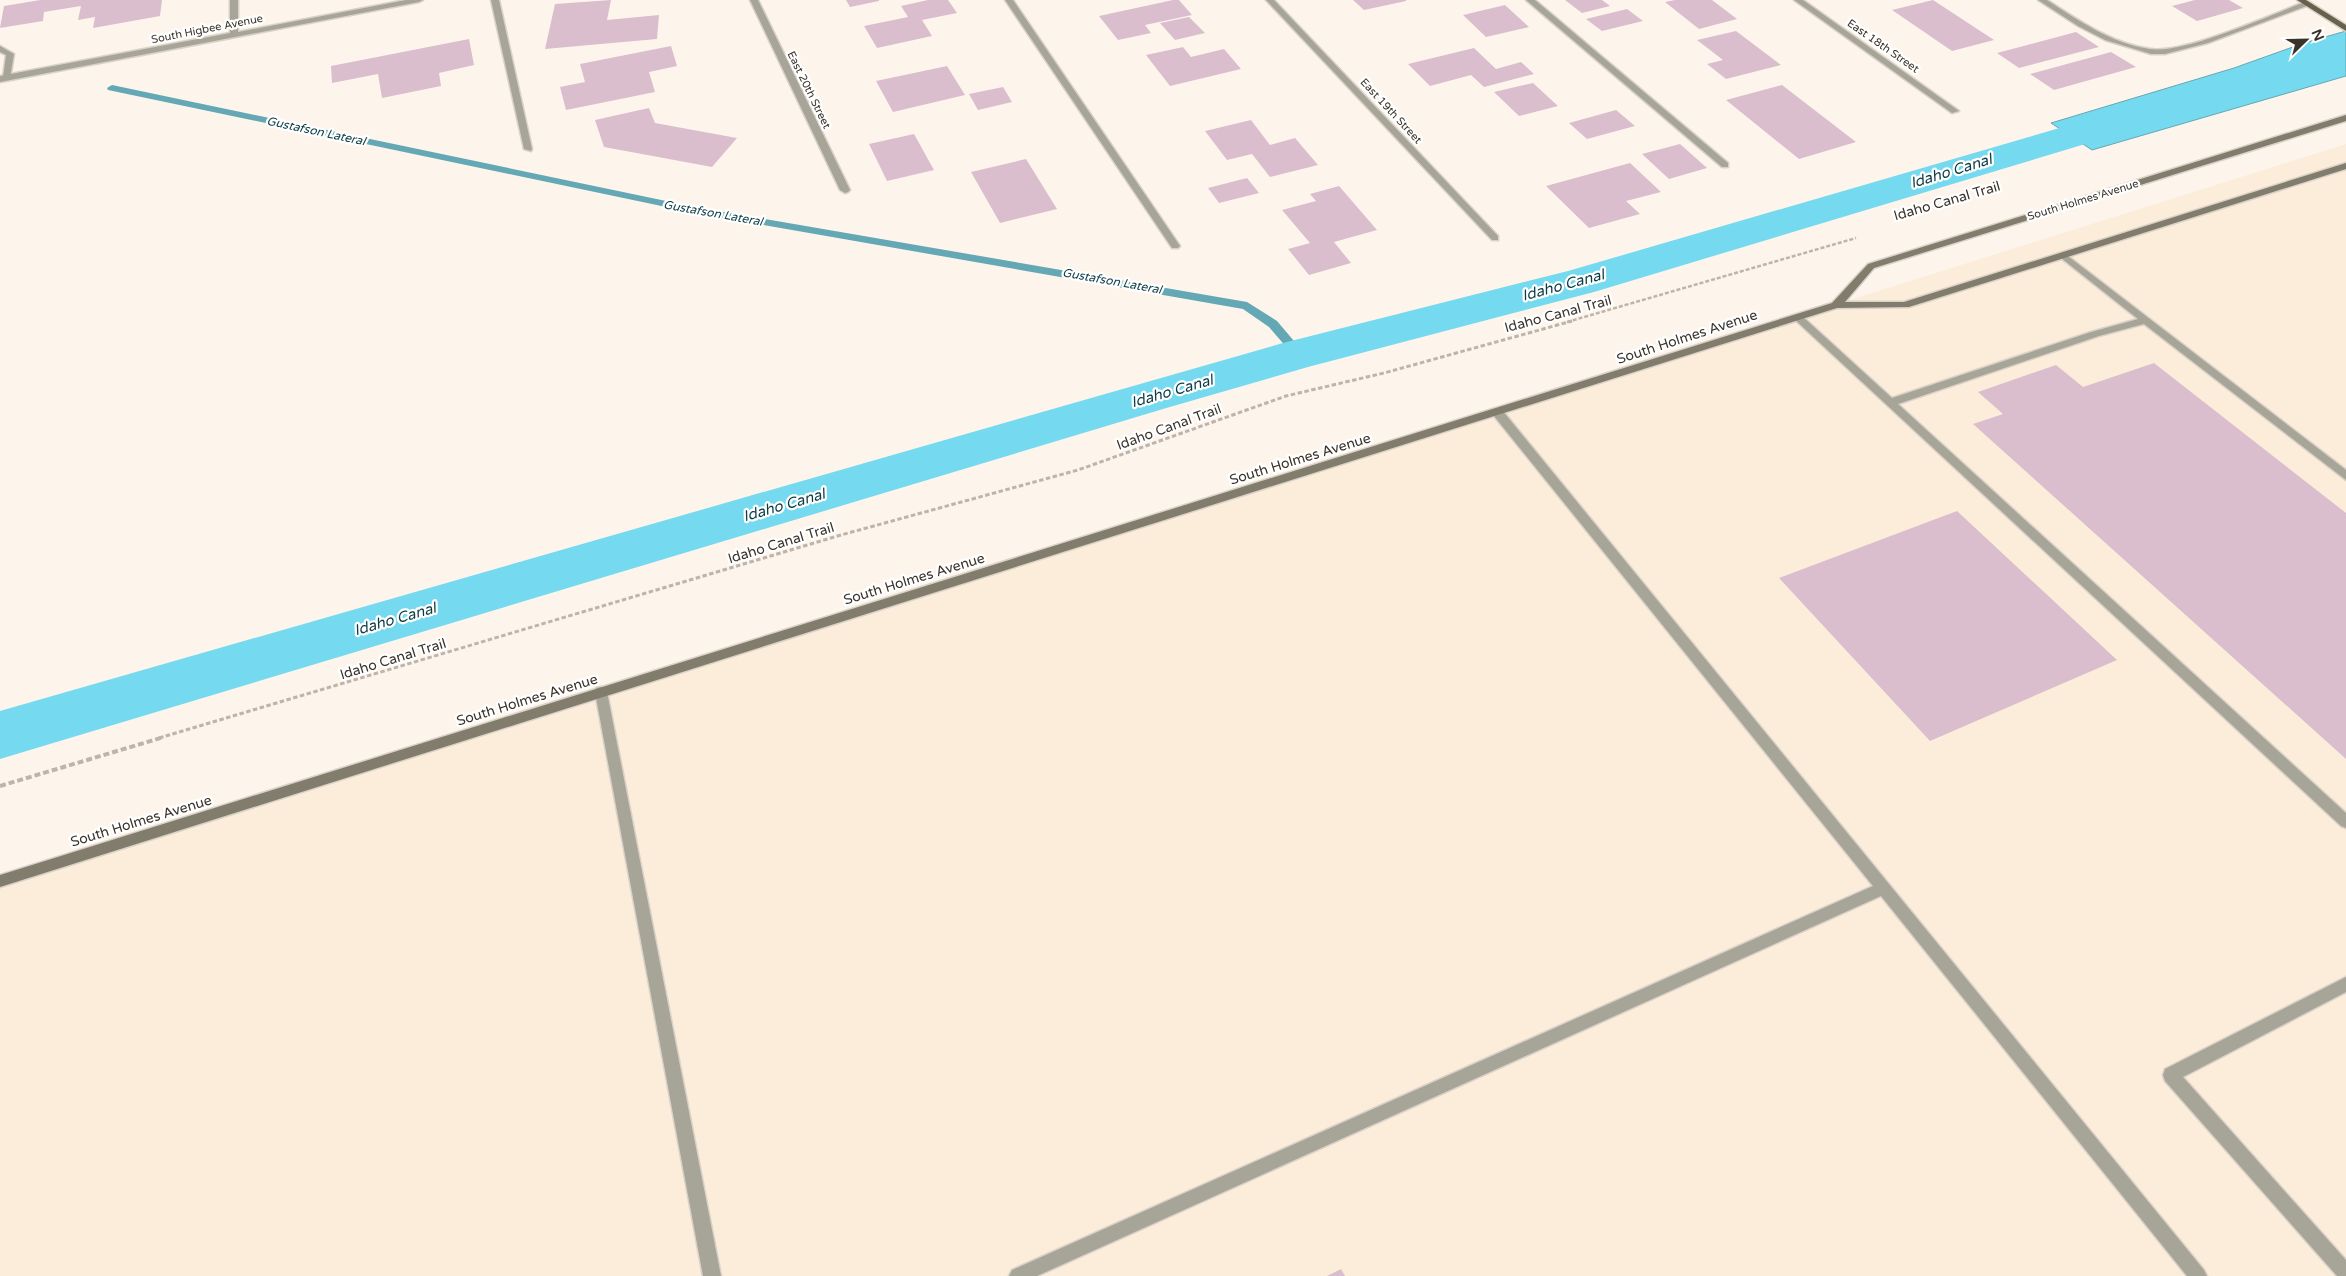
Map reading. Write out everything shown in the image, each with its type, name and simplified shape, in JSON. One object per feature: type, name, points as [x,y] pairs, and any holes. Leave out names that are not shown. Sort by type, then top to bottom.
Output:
[{"type":"main road","points":[[2304,2],[2346,29]]},
{"type":"main road","name":"South Holmes Avenue","points":[[1836,305],[1871,266],[2346,118]]},
{"type":"main road","name":"South Holmes Avenue","points":[[0,881],[1498,413],[1836,305],[1905,305],[2346,166]]},
{"type":"street","points":[[234,0],[234,35]]},
{"type":"street","name":"South Higbee Avenue","points":[[4,78],[419,0]]},
{"type":"street","points":[[495,0],[528,149]]},
{"type":"street","name":"East 20th Street","points":[[754,0],[845,190]]},
{"type":"street","points":[[1009,0],[1175,246]]},
{"type":"street","name":"East 19th Street","points":[[1270,0],[1495,238]]},
{"type":"street","points":[[1530,0],[1725,166]]},
{"type":"street","name":"East 18th Street","points":[[1798,0],[1955,111]]},
{"type":"street","points":[[2042,0],[2090,29],[2128,46],[2153,52],[2186,47],[2304,2]]},
{"type":"street","points":[[0,48],[10,54],[4,78]]},
{"type":"street","points":[[2064,256],[2233,390],[2346,476]]},
{"type":"street","points":[[1798,318],[2346,822]]},
{"type":"street","points":[[1890,403],[2095,334],[2146,320]]},
{"type":"street","points":[[1498,413],[1882,889],[2198,1276]]},
{"type":"street","points":[[601,692],[712,1276]]},
{"type":"street","points":[[1018,1276],[1882,889]]},
{"type":"street","points":[[2346,984],[2171,1075],[2346,1273]]},
{"type":"path","name":"Idaho Canal Trail","points":[[0,786],[841,535],[1078,470],[1278,399],[1384,373],[1644,301],[1858,237]]},
{"type":"shaded area","points":[[2346,144],[2346,1276],[0,1276],[0,881]]},
{"type":"water","points":[[2346,31],[2346,76],[2092,150],[2051,123],[2234,68],[2304,43]]},
{"type":"building","points":[[40,0],[162,0],[160,16],[93,28],[95,17],[78,20],[81,6],[44,12],[43,21],[0,28],[4,6]]},
{"type":"building","points":[[611,0],[607,20],[659,15],[657,39],[545,49],[555,4]]},
{"type":"building","points":[[846,0],[879,0],[879,1],[850,7]]},
{"type":"building","points":[[928,0],[948,0],[957,13],[922,20],[932,36],[877,48],[864,26],[908,17],[901,6]]},
{"type":"building","points":[[1179,0],[1192,15],[1145,25],[1151,33],[1118,40],[1099,16]]},
{"type":"building","points":[[1353,0],[1406,0],[1406,1],[1364,10]]},
{"type":"building","points":[[1565,0],[1602,0],[1610,6],[1582,13]]},
{"type":"building","points":[[1675,0],[1712,0],[1737,19],[1699,29],[1665,2]]},
{"type":"building","points":[[1933,0],[1994,40],[1952,51],[1892,10]]},
{"type":"building","points":[[2195,0],[2229,0],[2243,8],[2197,21],[2172,6]]},
{"type":"building","points":[[1505,5],[1529,27],[1486,37],[1463,15]]},
{"type":"building","points":[[1627,9],[1643,21],[1602,31],[1586,19]]},
{"type":"building","points":[[1189,17],[1205,33],[1175,40],[1160,23]]},
{"type":"building","points":[[1736,31],[1781,65],[1726,79],[1707,64],[1723,60],[1697,40]]},
{"type":"building","points":[[2076,32],[2099,47],[2019,68],[1997,53]]},
{"type":"building","points":[[469,39],[474,65],[439,73],[441,86],[382,98],[378,74],[332,83],[331,66]]},
{"type":"building","points":[[671,46],[677,66],[649,72],[655,92],[566,110],[560,87],[585,82],[580,64]]},
{"type":"building","points":[[1183,47],[1191,57],[1224,49],[1241,69],[1170,86],[1146,55]]},
{"type":"building","points":[[1474,48],[1496,69],[1521,62],[1534,74],[1484,87],[1471,75],[1430,86],[1408,64]]},
{"type":"building","points":[[2111,52],[2136,67],[2054,90],[2030,74]]},
{"type":"building","points":[[947,66],[965,95],[893,112],[876,81]]},
{"type":"building","points":[[1533,83],[1558,106],[1519,116],[1494,92]]},
{"type":"building","points":[[1782,85],[1856,142],[1799,159],[1726,100]]},
{"type":"building","points":[[1003,87],[1012,102],[978,110],[969,94]]},
{"type":"building","points":[[649,108],[655,123],[737,138],[712,167],[604,147],[595,120]]},
{"type":"building","points":[[1616,110],[1635,126],[1587,139],[1569,123]]},
{"type":"building","points":[[1251,120],[1270,145],[1295,138],[1318,165],[1270,177],[1252,154],[1227,160],[1205,131]]},
{"type":"building","points":[[914,134],[934,170],[887,181],[869,144]]},
{"type":"building","points":[[1680,144],[1707,168],[1669,179],[1642,154]]},
{"type":"building","points":[[1026,159],[1057,209],[1000,223],[971,172]]},
{"type":"building","points":[[1630,163],[1661,192],[1626,201],[1640,214],[1589,228],[1546,186]]},
{"type":"building","points":[[1247,178],[1259,193],[1219,203],[1208,188]]},
{"type":"building","points":[[1339,186],[1377,230],[1334,242],[1351,263],[1309,275],[1288,249],[1310,243],[1282,210],[1316,201],[1310,194]]},
{"type":"building","points":[[2154,363],[2346,513],[2346,759],[1973,424],[2003,414],[1978,392],[2056,365],[2083,387]]},
{"type":"building","points":[[1957,511],[2117,660],[1930,741],[1779,578]]},
{"type":"building","points":[[1341,1269],[1345,1276],[1327,1276]]},
{"type":"waterway","name":"Gustafson Lateral","points":[[112,88],[690,209],[1247,306],[1273,324],[1299,354]]},
{"type":"waterway","name":"Idaho Canal","points":[[0,735],[1299,354],[1579,282],[2142,115]]}]
